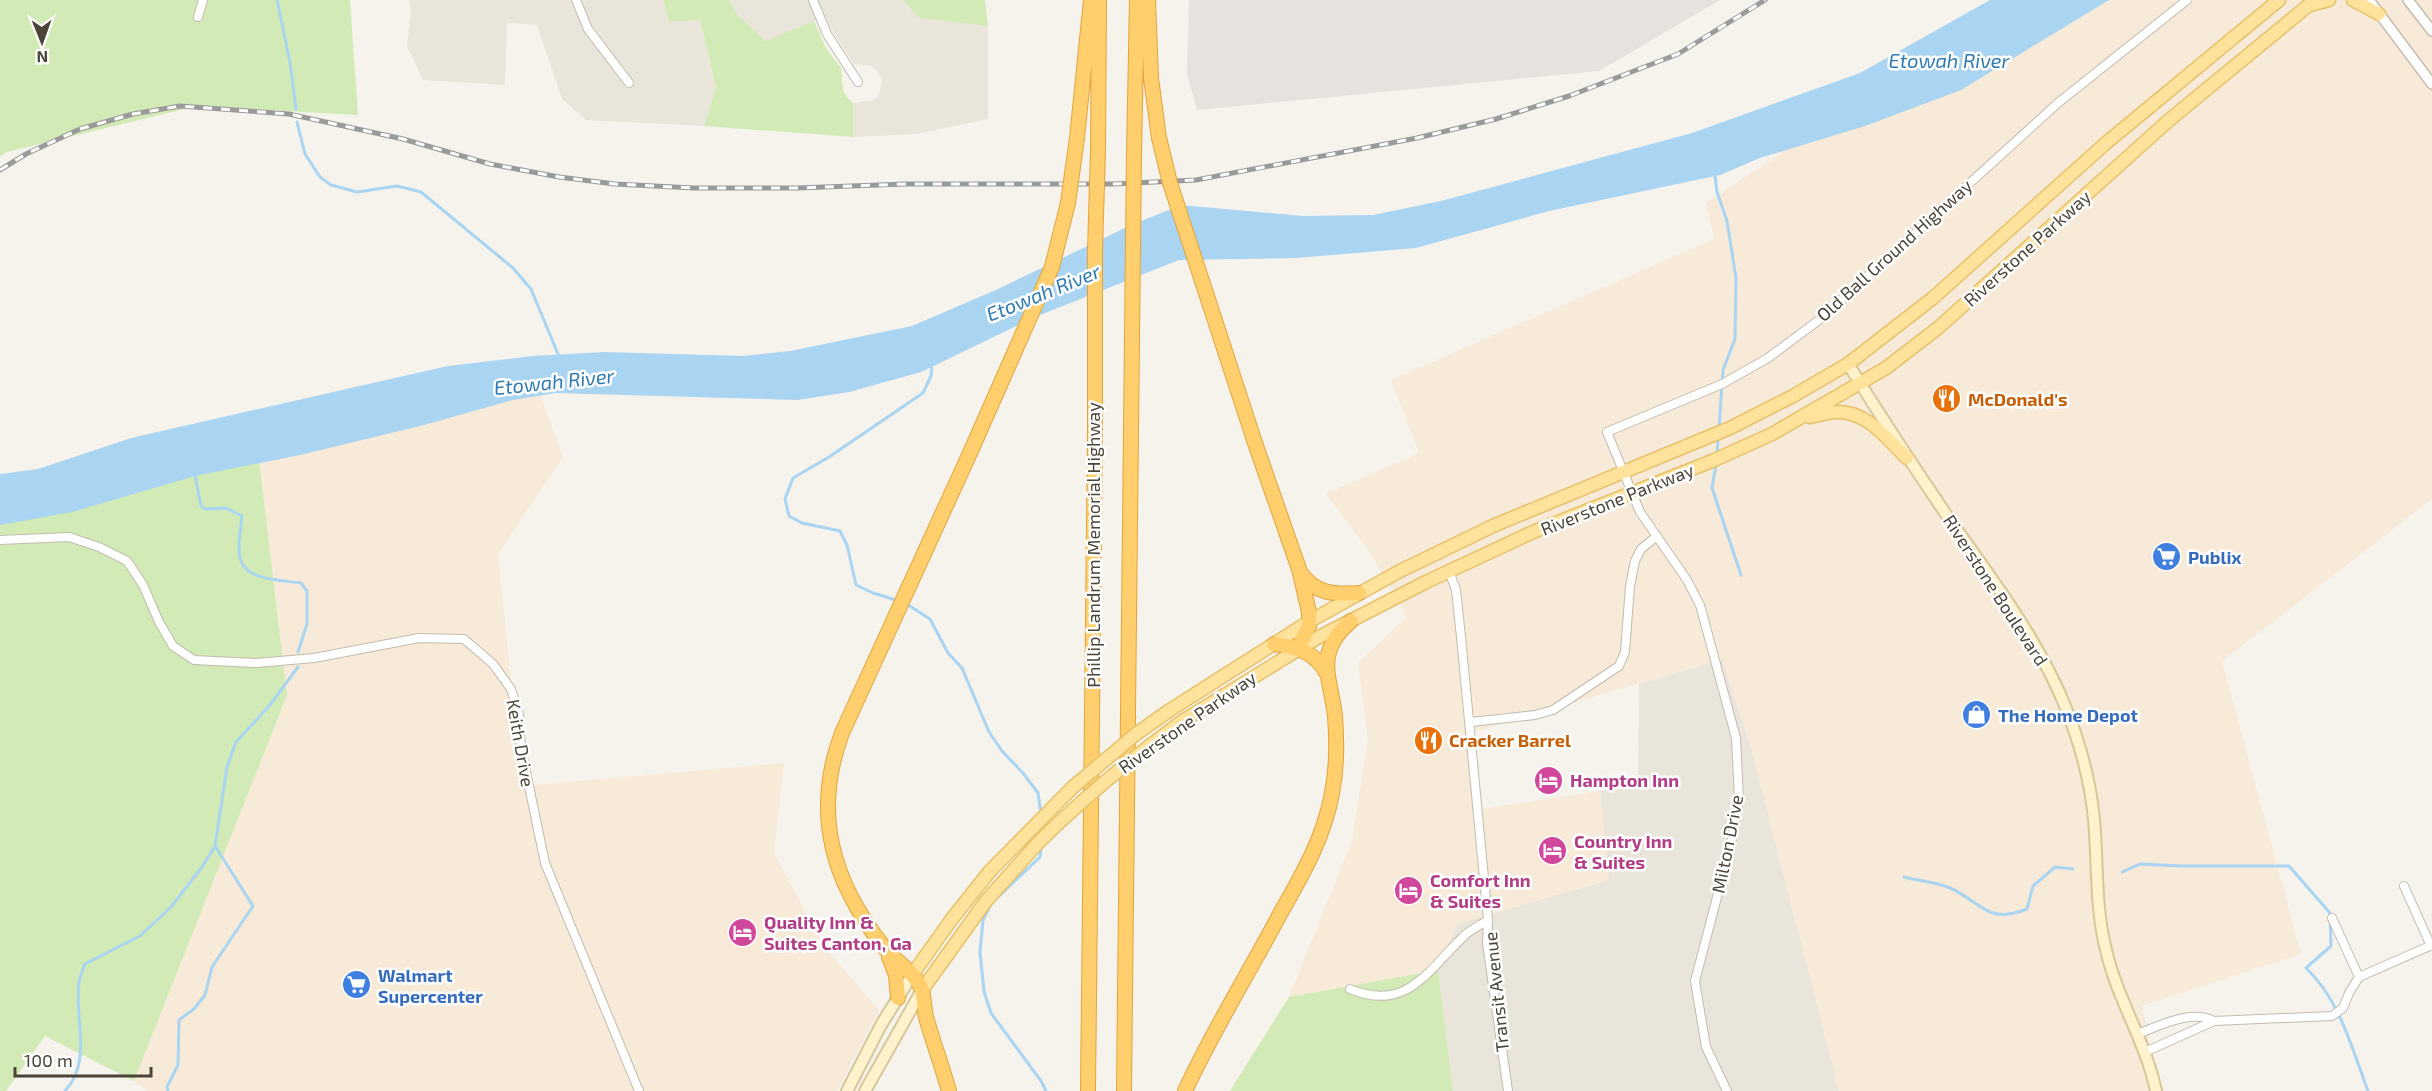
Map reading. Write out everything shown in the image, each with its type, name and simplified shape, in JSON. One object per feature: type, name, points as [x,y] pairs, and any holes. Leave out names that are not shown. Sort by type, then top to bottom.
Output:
[{"type":"highway","points":[[949,1091],[927,1020],[922,990],[912,975],[885,949],[855,908],[843,882],[832,851],[828,799],[831,768],[838,745],[1052,267],[1068,203],[1091,0]]},
{"type":"highway","name":"Phillip Landrum Memorial Highway","points":[[1088,1091],[1099,0]]},
{"type":"highway","name":"Phillip Landrum Memorial Highway","points":[[1124,1091],[1137,0]]},
{"type":"highway","points":[[1148,0],[1151,78],[1159,138],[1174,198],[1299,569],[1310,621],[1298,648]]},
{"type":"highway","points":[[1299,569],[1311,584],[1325,592],[1359,593]]},
{"type":"highway","points":[[1185,1091],[1309,862],[1325,823],[1337,756],[1334,714],[1327,674],[1330,646],[1339,632],[1351,621]]},
{"type":"highway","points":[[1274,644],[1298,648],[1314,656],[1327,674]]},
{"type":"highway","points":[[885,949],[896,975],[898,998]]},
{"type":"main road","name":"Riverstone Parkway","points":[[912,975],[951,920],[990,871],[1038,821],[1112,753],[1170,710],[1310,621],[1359,593],[1492,527],[1730,428],[1794,396],[1848,364],[1911,317],[2106,143],[2279,0]]},
{"type":"main road","points":[[2312,3],[2329,0]]},
{"type":"main road","points":[[2353,0],[2379,14]]},
{"type":"main road","name":"Riverstone Parkway","points":[[922,990],[979,910],[1037,844],[1114,772],[1181,722],[1298,648],[1449,571],[1533,532],[1739,449],[1803,418],[1886,369],[1938,328],[2168,121],[2312,3]]},
{"type":"main road","name":"Riverstone Boulevard","points":[[1848,364],[1907,458],[2035,645],[2073,724],[2092,800],[2097,884],[2105,949],[2113,976],[2145,1052],[2156,1091]]},
{"type":"main road","points":[[1803,418],[1838,412],[1856,415],[1869,421],[1907,458]]},
{"type":"main road","points":[[847,1091],[912,975]]},
{"type":"main road","points":[[864,1091],[922,990]]},
{"type":"street","points":[[198,17],[203,0]]},
{"type":"street","points":[[576,0],[588,29],[629,83]]},
{"type":"street","points":[[813,0],[827,34],[858,81]]},
{"type":"street","name":"Old Ball Ground Highway","points":[[1624,471],[1607,432],[1722,384],[1768,358],[1841,300],[2058,103],[2187,0]]},
{"type":"street","points":[[2369,0],[2432,84]]},
{"type":"street","points":[[2408,0],[2432,31]]},
{"type":"street","name":"Milton Drive","points":[[1624,471],[1640,512],[1691,586],[1700,605],[1736,738],[1739,800],[1731,844],[1695,981],[1706,1047],[1727,1091]]},
{"type":"street","points":[[1471,722],[1535,715],[1553,710],[1619,666],[1625,652],[1630,582],[1638,554],[1657,536]]},
{"type":"street","name":"Keith Drive","points":[[0,540],[69,537],[99,547],[127,561],[143,585],[159,622],[173,646],[194,660],[257,663],[314,658],[419,638],[464,639],[493,664],[511,689],[519,714],[523,761],[545,863],[639,1091]]},
{"type":"street","name":"Transit Avenue","points":[[1449,571],[1456,590],[1471,722],[1488,920],[1487,943],[1508,1091]]},
{"type":"street","points":[[2145,1052],[2214,1021],[2332,1016],[2343,1008],[2359,977],[2432,945],[2404,886]]},
{"type":"street","points":[[2332,918],[2359,977]]},
{"type":"street","points":[[1350,988],[1369,997],[1390,997],[1412,987],[1467,933],[1488,920]]},
{"type":"street","points":[[2137,1034],[2176,1020],[2203,1015],[2214,1021]]},
{"type":"shaded area","points":[[409,0],[663,0],[669,22],[700,20],[716,87],[704,126],[586,120],[562,99],[537,25],[507,23],[505,85],[423,80],[407,46],[411,11]]},
{"type":"shaded area","points":[[729,0],[903,0],[919,18],[988,26],[988,119],[916,134],[853,137],[853,103],[874,100],[879,95],[882,80],[878,72],[872,66],[854,64],[826,17],[766,41],[738,16]]},
{"type":"shaded area","points":[[1189,0],[1720,0],[1599,71],[1197,110],[1187,74]]},
{"type":"shaded area","points":[[2043,0],[2432,0],[2432,499],[2222,661],[2301,954],[2142,1006],[2161,1091],[1839,1091],[1750,743],[1722,659],[1474,732],[1481,809],[1600,791],[1609,880],[1457,924],[1438,970],[1289,997],[1352,841],[1368,739],[1358,663],[1407,617],[1371,554],[1326,494],[1419,453],[1391,380],[1714,239],[1706,203],[1889,82]]},
{"type":"shaded area","points":[[537,386],[563,457],[498,554],[522,786],[784,763],[774,853],[824,947],[879,1010],[837,1091],[148,1091],[134,1081],[287,695],[258,451]]},
{"type":"shaded area","points":[[1722,659],[1750,743],[1839,1091],[1453,1091],[1438,970],[1457,924],[1608,880],[1600,791],[1638,786],[1639,684]]},
{"type":"green space","points":[[0,0],[350,0],[358,115],[197,106],[7,152],[0,156]]},
{"type":"green space","points":[[663,0],[729,0],[738,16],[766,41],[814,21],[826,48],[841,68],[843,90],[853,103],[853,137],[704,126],[716,87],[700,20],[669,22]]},
{"type":"green space","points":[[903,0],[985,0],[988,26],[919,18]]},
{"type":"green space","points":[[258,451],[287,695],[134,1081],[45,1036],[6,1091],[0,1091],[0,498]]},
{"type":"green space","points":[[1438,970],[1453,1091],[1230,1091],[1289,997]]},
{"type":"water","name":"Etowah River","points":[[1990,0],[2109,0],[1961,90],[1865,126],[1760,158],[1720,175],[1549,211],[1416,248],[1296,258],[1179,260],[1035,317],[921,372],[849,392],[798,400],[556,393],[513,400],[424,425],[300,455],[195,476],[72,512],[0,525],[0,474],[38,469],[131,438],[448,366],[533,356],[604,352],[743,356],[790,351],[912,326],[998,289],[1129,226],[1181,205],[1303,216],[1373,215],[1441,201],[1692,133],[1860,73]]},
{"type":"waterway","points":[[277,0],[290,62],[296,109]]},
{"type":"waterway","points":[[297,122],[305,154],[320,177],[331,185],[357,192],[397,186],[421,192],[513,268],[531,289],[558,354]]},
{"type":"waterway","points":[[1715,176],[1717,192],[1727,221],[1736,278],[1735,339],[1723,370],[1719,428]]},
{"type":"waterway","points":[[899,601],[856,585],[847,545],[840,531],[802,523],[789,516],[785,499],[793,478],[829,457],[923,393],[931,376],[932,363]]},
{"type":"waterway","points":[[1717,455],[1718,437]]},
{"type":"waterway","points":[[1716,464],[1712,488],[1741,575]]},
{"type":"waterway","points":[[195,476],[201,506],[205,509],[226,508],[242,516],[239,548],[243,566],[265,578],[301,583],[307,591],[307,624],[298,652]]},
{"type":"waterway","points":[[905,603],[930,619],[948,653],[962,668],[989,732],[1038,793],[1041,814]]},
{"type":"waterway","points":[[65,1091],[78,1066],[81,1039],[78,996],[79,982],[85,964],[140,936],[171,907],[202,867],[215,846],[227,767],[236,742],[270,705],[298,667]]},
{"type":"waterway","points":[[168,1091],[167,1087],[178,1065],[179,1020],[194,1009],[205,995],[212,967],[253,906],[215,846]]},
{"type":"waterway","points":[[998,897],[1040,857],[1041,847]]},
{"type":"waterway","points":[[2122,872],[2140,864],[2289,866],[2330,913],[2331,946],[2306,968],[2318,981],[2336,1010],[2368,1091]]},
{"type":"waterway","points":[[1904,877],[1950,888],[1985,910],[2002,914],[2027,909],[2033,886],[2055,867],[2073,869]]},
{"type":"waterway","points":[[991,904],[983,920],[980,952],[984,992],[991,1013],[1046,1091]]},
{"type":"railway","points":[[0,170],[26,154],[80,129],[133,114],[180,106],[289,114],[403,139],[490,164],[559,177],[615,184],[694,188],[797,188],[905,184],[1113,184],[1196,180],[1417,138],[1496,119],[1569,96],[1678,54],[1765,0]]},
{"type":"place","name":"McDonald's","points":[[1947,399]]},
{"type":"place","name":"Publix","points":[[2167,557]]},
{"type":"place","name":"The Home Depot","points":[[1977,715]]},
{"type":"place","name":"Cracker Barrel","points":[[1428,740]]},
{"type":"place","name":"Hampton Inn","points":[[1549,780]]},
{"type":"place","name":"Country Inn & Suites","points":[[1553,851]]},
{"type":"place","name":"Comfort Inn & Suites","points":[[1409,890]]},
{"type":"place","name":"Quality Inn & Suites Canton, Ga","points":[[743,932]]},
{"type":"place","name":"Walmart Supercenter","points":[[357,985]]}]
